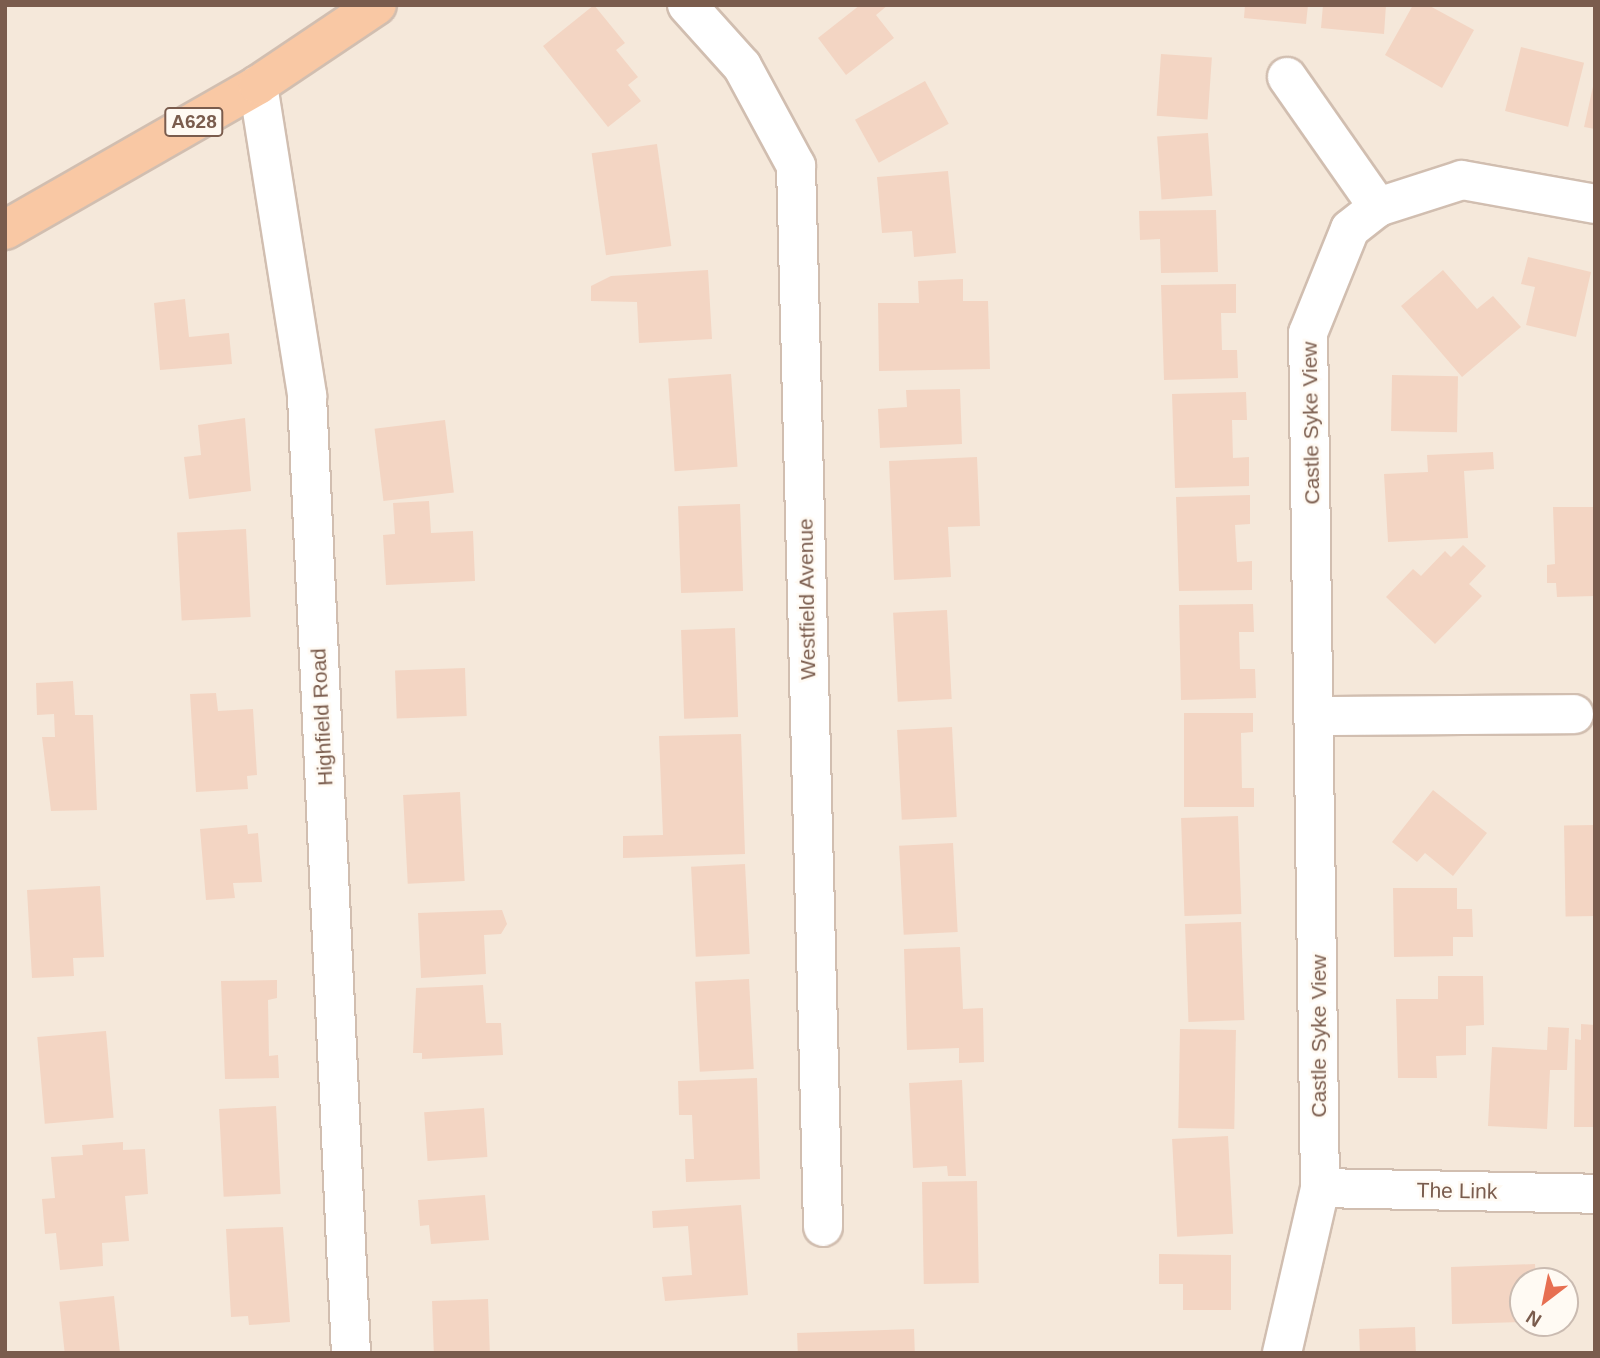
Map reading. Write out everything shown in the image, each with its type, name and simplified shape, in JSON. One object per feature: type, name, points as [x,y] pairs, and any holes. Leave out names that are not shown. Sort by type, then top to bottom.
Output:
[{"type":"highway","name":"A628","points":[[5,230],[258,85],[377,5]]},
{"type":"street","name":"Westfield Avenue","points":[[687,5],[742,66],[796,166],[823,1227]]},
{"type":"street","points":[[1287,77],[1378,207]]},
{"type":"street","name":"Highfield Road","points":[[258,85],[307,396],[351,1353]]},
{"type":"street","name":"Castle Syke View","points":[[1282,1353],[1320,1188],[1318,716],[1308,333],[1350,229],[1378,207],[1462,180],[1595,204]]},
{"type":"street","points":[[1318,716],[1574,714]]},
{"type":"street","name":"The Link","points":[[1320,1188],[1595,1194]]},
{"type":"shaded area","points":[[5,5],[1595,5],[1595,1353],[5,1353]]},
{"type":"building","points":[[594,5],[625,43],[616,50],[638,77],[628,85],[641,101],[608,127],[543,46]]},
{"type":"building","points":[[860,5],[888,5],[876,15],[894,38],[846,75],[818,38]]},
{"type":"building","points":[[1245,5],[1308,5],[1306,24],[1244,18]]},
{"type":"building","points":[[1323,5],[1386,5],[1384,34],[1321,28]]},
{"type":"building","points":[[1413,5],[1428,5],[1474,30],[1442,88],[1385,55]]},
{"type":"building","points":[[1521,47],[1584,63],[1568,127],[1505,111]]},
{"type":"building","points":[[1161,54],[1212,58],[1208,119],[1157,116]]},
{"type":"building","points":[[925,81],[949,124],[879,163],[855,120]]},
{"type":"building","points":[[1595,82],[1595,129],[1584,127]]},
{"type":"building","points":[[1208,133],[1212,196],[1162,199],[1157,137]]},
{"type":"building","points":[[657,144],[671,246],[606,255],[592,153]]},
{"type":"building","points":[[948,171],[956,253],[914,257],[912,231],[882,233],[877,177]]},
{"type":"building","points":[[1216,210],[1218,272],[1161,273],[1160,239],[1140,240],[1139,211]]},
{"type":"building","points":[[1528,257],[1591,272],[1576,337],[1526,325],[1535,287],[1521,284]]},
{"type":"building","points":[[708,270],[712,339],[639,343],[637,302],[591,301],[591,286],[611,276]]},
{"type":"building","points":[[1443,270],[1477,309],[1493,296],[1521,327],[1462,377],[1401,306]]},
{"type":"building","points":[[963,279],[963,301],[988,301],[990,369],[879,371],[878,303],[919,303],[918,281]]},
{"type":"building","points":[[1236,284],[1236,313],[1221,313],[1222,350],[1237,350],[1238,378],[1164,380],[1161,285]]},
{"type":"building","points":[[185,299],[189,337],[229,333],[232,364],[160,370],[154,303]]},
{"type":"building","points":[[731,374],[737,467],[675,471],[668,378]]},
{"type":"building","points":[[1392,375],[1458,376],[1457,432],[1391,431]]},
{"type":"building","points":[[960,389],[962,444],[880,448],[878,409],[907,407],[906,390]]},
{"type":"building","points":[[1246,392],[1247,420],[1232,420],[1233,458],[1249,457],[1249,486],[1175,488],[1172,394]]},
{"type":"building","points":[[245,418],[251,491],[189,499],[184,457],[201,455],[198,425]]},
{"type":"building","points":[[445,420],[454,492],[383,501],[375,429]]},
{"type":"building","points":[[1493,452],[1494,469],[1464,471],[1468,538],[1388,542],[1384,474],[1428,472],[1427,455]]},
{"type":"building","points":[[977,457],[980,526],[948,527],[951,577],[894,580],[889,461]]},
{"type":"building","points":[[1250,495],[1250,524],[1235,525],[1237,562],[1252,561],[1252,590],[1179,591],[1176,497]]},
{"type":"building","points":[[429,501],[431,533],[473,531],[475,581],[386,585],[383,535],[395,534],[393,503]]},
{"type":"building","points":[[740,504],[743,591],[681,593],[678,506]]},
{"type":"building","points":[[1553,507],[1595,507],[1595,596],[1557,597],[1556,583],[1547,583],[1547,565],[1555,564]]},
{"type":"building","points":[[246,529],[251,617],[182,620],[177,533]]},
{"type":"building","points":[[1463,545],[1486,566],[1469,584],[1482,596],[1435,644],[1386,597],[1413,569],[1421,576],[1445,551],[1451,557]]},
{"type":"building","points":[[1253,604],[1254,632],[1239,632],[1240,669],[1255,669],[1256,698],[1181,700],[1179,605]]},
{"type":"building","points":[[947,610],[952,699],[898,702],[893,613]]},
{"type":"building","points":[[735,628],[738,717],[684,719],[681,630]]},
{"type":"building","points":[[465,668],[467,716],[397,718],[395,670]]},
{"type":"building","points":[[73,681],[75,715],[93,715],[97,810],[51,811],[42,737],[55,737],[54,714],[37,715],[36,683]]},
{"type":"building","points":[[216,693],[218,711],[253,709],[257,775],[247,776],[248,789],[196,792],[190,694]]},
{"type":"building","points":[[1184,713],[1253,713],[1253,732],[1241,733],[1242,788],[1254,788],[1254,807],[1184,807]]},
{"type":"building","points":[[952,727],[957,817],[902,820],[897,730]]},
{"type":"building","points":[[741,734],[745,854],[623,858],[623,836],[663,835],[659,736]]},
{"type":"building","points":[[1433,790],[1487,833],[1453,876],[1425,853],[1417,862],[1392,842]]},
{"type":"building","points":[[460,792],[465,881],[408,884],[403,795]]},
{"type":"building","points":[[1238,816],[1241,914],[1184,916],[1181,818]]},
{"type":"building","points":[[247,825],[248,834],[258,833],[262,882],[233,883],[235,898],[206,900],[200,829]]},
{"type":"building","points":[[1594,825],[1595,916],[1566,917],[1564,826]]},
{"type":"building","points":[[953,843],[958,932],[904,935],[899,846]]},
{"type":"building","points":[[745,864],[750,954],[696,957],[691,867]]},
{"type":"building","points":[[100,886],[104,957],[73,958],[74,976],[32,978],[27,890]]},
{"type":"building","points":[[1393,888],[1457,888],[1457,909],[1472,909],[1473,937],[1453,937],[1453,956],[1394,957]]},
{"type":"building","points":[[502,910],[507,924],[501,934],[484,935],[486,974],[421,978],[418,913]]},
{"type":"building","points":[[1241,922],[1244,1020],[1188,1022],[1185,924]]},
{"type":"building","points":[[960,947],[963,1009],[983,1008],[984,1062],[959,1063],[959,1048],[907,1050],[904,949]]},
{"type":"building","points":[[1438,976],[1483,976],[1484,1025],[1466,1026],[1466,1055],[1436,1056],[1437,1078],[1398,1078],[1396,999],[1438,999]]},
{"type":"building","points":[[749,979],[754,1069],[700,1072],[695,982]]},
{"type":"building","points":[[277,980],[277,998],[268,1000],[269,1056],[278,1055],[279,1078],[225,1079],[221,981]]},
{"type":"building","points":[[483,985],[486,1023],[501,1023],[503,1055],[422,1059],[422,1053],[413,1053],[416,988]]},
{"type":"building","points":[[1581,1024],[1595,1025],[1595,1127],[1574,1127],[1575,1039],[1581,1040]]},
{"type":"building","points":[[1548,1027],[1569,1028],[1567,1070],[1550,1070],[1547,1129],[1488,1126],[1492,1047],[1547,1050]]},
{"type":"building","points":[[1180,1029],[1236,1030],[1234,1129],[1178,1128]]},
{"type":"building","points":[[106,1031],[114,1118],[45,1124],[37,1037]]},
{"type":"building","points":[[757,1078],[760,1179],[686,1182],[685,1159],[694,1159],[692,1115],[679,1115],[678,1081]]},
{"type":"building","points":[[962,1080],[966,1176],[948,1176],[947,1166],[913,1168],[909,1083]]},
{"type":"building","points":[[276,1106],[281,1194],[224,1197],[219,1109]]},
{"type":"building","points":[[484,1108],[487,1157],[428,1161],[424,1112]]},
{"type":"building","points":[[1228,1136],[1233,1234],[1177,1237],[1172,1139]]},
{"type":"building","points":[[123,1142],[123,1150],[145,1149],[148,1194],[125,1196],[129,1241],[102,1243],[103,1266],[60,1270],[56,1233],[45,1234],[42,1199],[55,1198],[51,1157],[83,1155],[82,1145]]},
{"type":"building","points":[[977,1181],[979,1283],[924,1284],[922,1182]]},
{"type":"building","points":[[485,1195],[489,1240],[431,1244],[429,1225],[420,1226],[418,1200]]},
{"type":"building","points":[[741,1205],[748,1295],[665,1301],[662,1277],[692,1275],[688,1226],[653,1228],[652,1211]]},
{"type":"building","points":[[283,1227],[290,1322],[249,1325],[248,1316],[231,1317],[226,1229]]},
{"type":"building","points":[[1159,1254],[1231,1255],[1231,1310],[1183,1310],[1183,1284],[1159,1284]]},
{"type":"building","points":[[1535,1264],[1535,1267],[1509,1267],[1509,1322],[1452,1324],[1451,1267]]},
{"type":"building","points":[[114,1296],[120,1353],[65,1353],[59,1302]]},
{"type":"building","points":[[488,1299],[490,1353],[434,1353],[432,1301]]},
{"type":"building","points":[[1415,1327],[1416,1353],[1360,1353],[1359,1329]]},
{"type":"building","points":[[914,1329],[915,1353],[798,1353],[797,1333]]}]
